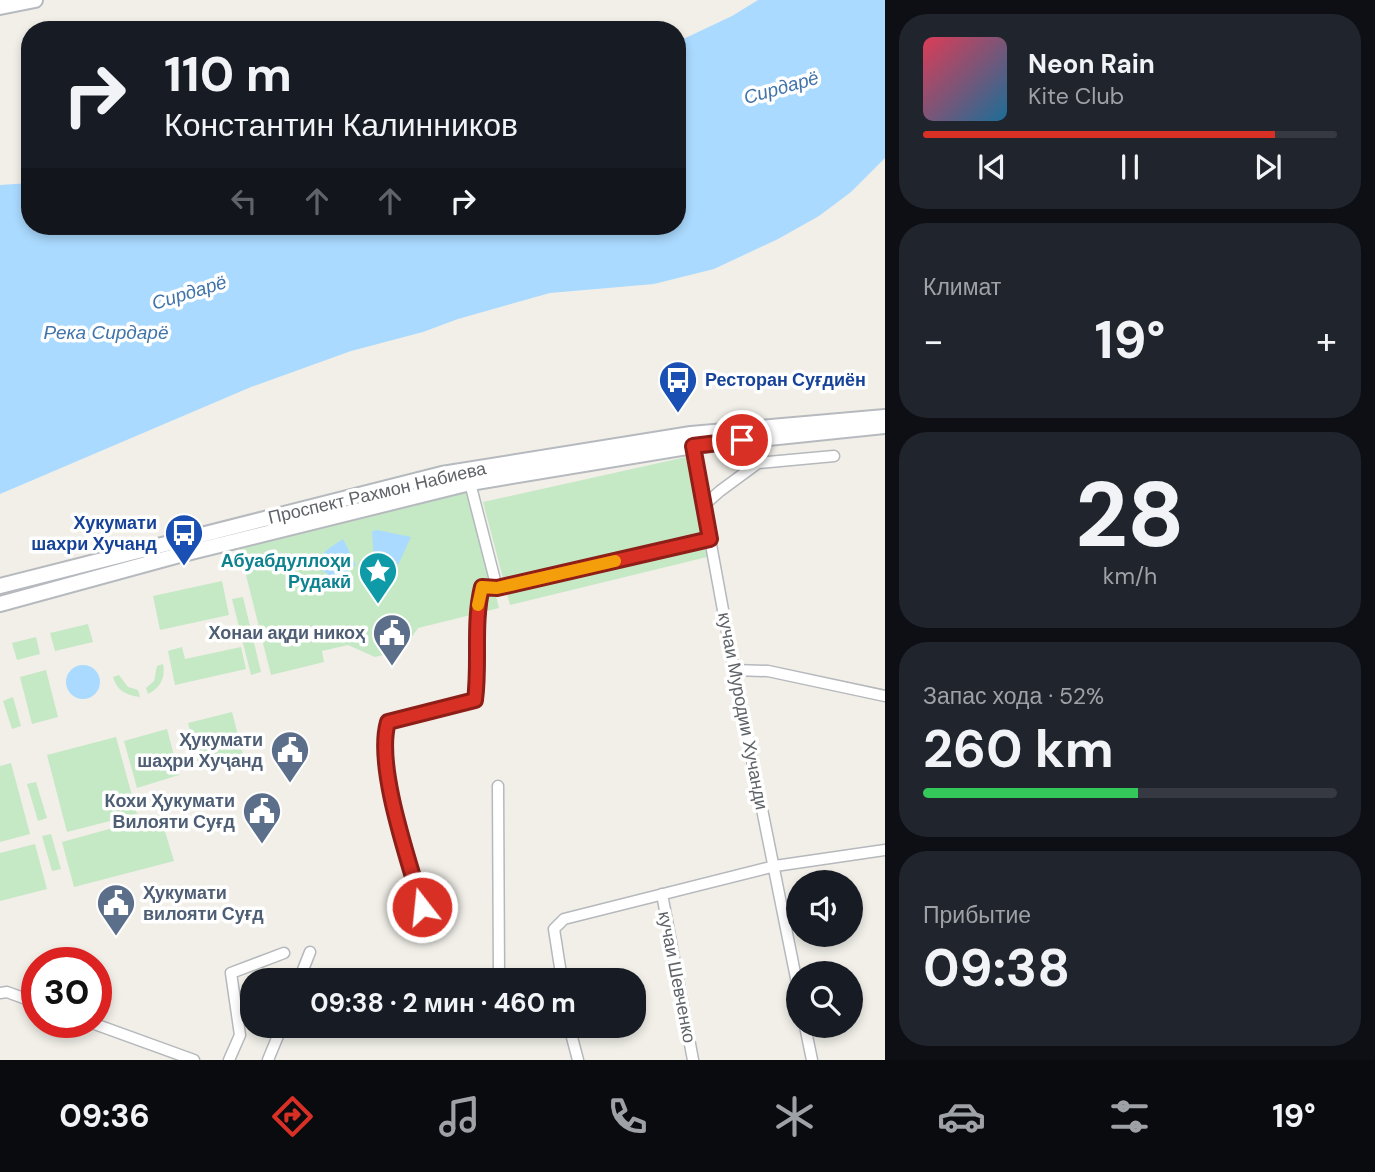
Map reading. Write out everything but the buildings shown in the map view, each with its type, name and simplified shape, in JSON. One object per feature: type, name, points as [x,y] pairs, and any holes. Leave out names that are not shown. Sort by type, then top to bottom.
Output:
[{"type":"main road","points":[[0,7],[25,1]]},
{"type":"main road","name":"Проспект Рахмон Набиева","points":[[0,586],[442,474],[885,416]]},
{"type":"main road","name":"Проспект Рахмон Набиева","points":[[0,604],[183,554],[470,484],[616,458],[692,440],[885,426]]},
{"type":"street","name":"кучаи Муродии Хучанди","points":[[692,440],[734,670],[793,961]]},
{"type":"street","points":[[703,506],[758,463],[834,456]]},
{"type":"street","points":[[470,484],[497,588]]},
{"type":"street","points":[[428,930],[396,814],[384,755],[385,733],[388,722],[475,700],[478,676],[478,605],[482,587],[497,588],[710,539]]},
{"type":"street","points":[[734,670],[768,671],[885,696]]},
{"type":"street","points":[[498,786],[499,968]]},
{"type":"street","points":[[560,968],[554,929],[564,919],[775,866],[885,850]]},
{"type":"street","name":"кучаи Шевченко","points":[[662,894],[693,1060]]},
{"type":"street","points":[[304,968],[310,952]]},
{"type":"street","points":[[229,1060],[240,1035],[231,973],[284,953]]},
{"type":"street","points":[[0,993],[7,992],[21,997]]},
{"type":"street","points":[[112,1030],[194,1060]]},
{"type":"street","points":[[268,1060],[277,1038]]},
{"type":"street","points":[[572,1038],[578,1060]]},
{"type":"street","points":[[807,1038],[812,1060]]},
{"type":"green space","points":[[686,457],[707,557],[510,605],[483,502]]},
{"type":"green space","points":[[470,491],[499,608],[418,628],[403,650],[375,657],[348,645],[322,651],[324,662],[271,675],[239,547]]},
{"type":"green space","points":[[222,581],[229,615],[160,630],[153,596]]},
{"type":"green space","points":[[243,597],[261,672],[251,675],[232,599]]},
{"type":"green space","points":[[88,624],[93,642],[55,651],[50,633]]},
{"type":"green space","points":[[36,637],[40,654],[17,660],[12,643]]},
{"type":"green space","points":[[182,647],[185,659],[241,647],[246,669],[175,685],[168,651]]},
{"type":"green space","points":[[163,664],[161,682],[148,694],[146,688],[154,681],[157,666]]},
{"type":"green space","points":[[46,670],[58,717],[32,724],[20,677]]},
{"type":"green space","points":[[119,675],[128,687],[138,690],[140,697],[120,689],[113,677]]},
{"type":"green space","points":[[13,697],[21,726],[12,729],[3,701]]},
{"type":"green space","points":[[232,712],[244,758],[200,769],[188,723]]},
{"type":"green space","points":[[167,729],[179,775],[137,788],[124,741]]},
{"type":"green space","points":[[116,737],[137,814],[67,832],[47,755]]},
{"type":"green space","points":[[11,763],[30,834],[0,842],[0,766]]},
{"type":"green space","points":[[36,782],[47,818],[38,821],[27,784]]},
{"type":"green space","points":[[160,815],[174,861],[74,887],[62,842]]},
{"type":"green space","points":[[51,834],[61,869],[52,871],[42,836]]},
{"type":"green space","points":[[35,844],[47,889],[0,901],[0,853]]},
{"type":"water","name":"Река Сирдарё","points":[[758,0],[885,0],[885,158],[851,192],[819,216],[714,269],[654,284],[550,293],[351,351],[251,387],[0,494],[0,185],[21,184],[21,235],[686,235],[686,38]]},
{"type":"water","points":[[372,531],[411,537],[398,565],[390,561],[374,560]]},
{"type":"water","points":[[343,539],[356,565],[337,580],[312,564]]},
{"type":"water","points":[[83,665],[95,670],[100,682],[95,694],[83,699],[71,694],[66,682],[71,670]]},
{"type":"slow traffic","points":[[478,605],[482,587],[497,588],[615,561]]},
{"type":"place","name":"Ресторан Суғдиён","points":[[678,414]]},
{"type":"place","name":"Хукумати шахри Хучанд","points":[[184,567]]},
{"type":"place","name":"Абуабдуллоҳи Рудакӣ","points":[[378,605]]},
{"type":"place","name":"Хонаи ақди никоҳ","points":[[392,667]]},
{"type":"place","name":"Ҳукумати шаҳри Хуҷанд","points":[[290,784]]},
{"type":"place","name":"Кохи Ҳукумати Вилояти Суғд","points":[[262,845]]},
{"type":"place","name":"Ҳукумати вилояти Суғд","points":[[116,937]]},
{"type":"route","points":[[422,907],[396,814],[384,755],[388,722],[475,700],[478,676],[478,605],[482,587],[497,588],[710,539],[693,446],[742,440]]},
{"type":"water label","name":"Сирдарё","points":[[781,87]]},
{"type":"water label","name":"Сирдарё","points":[[189,292]]}]
